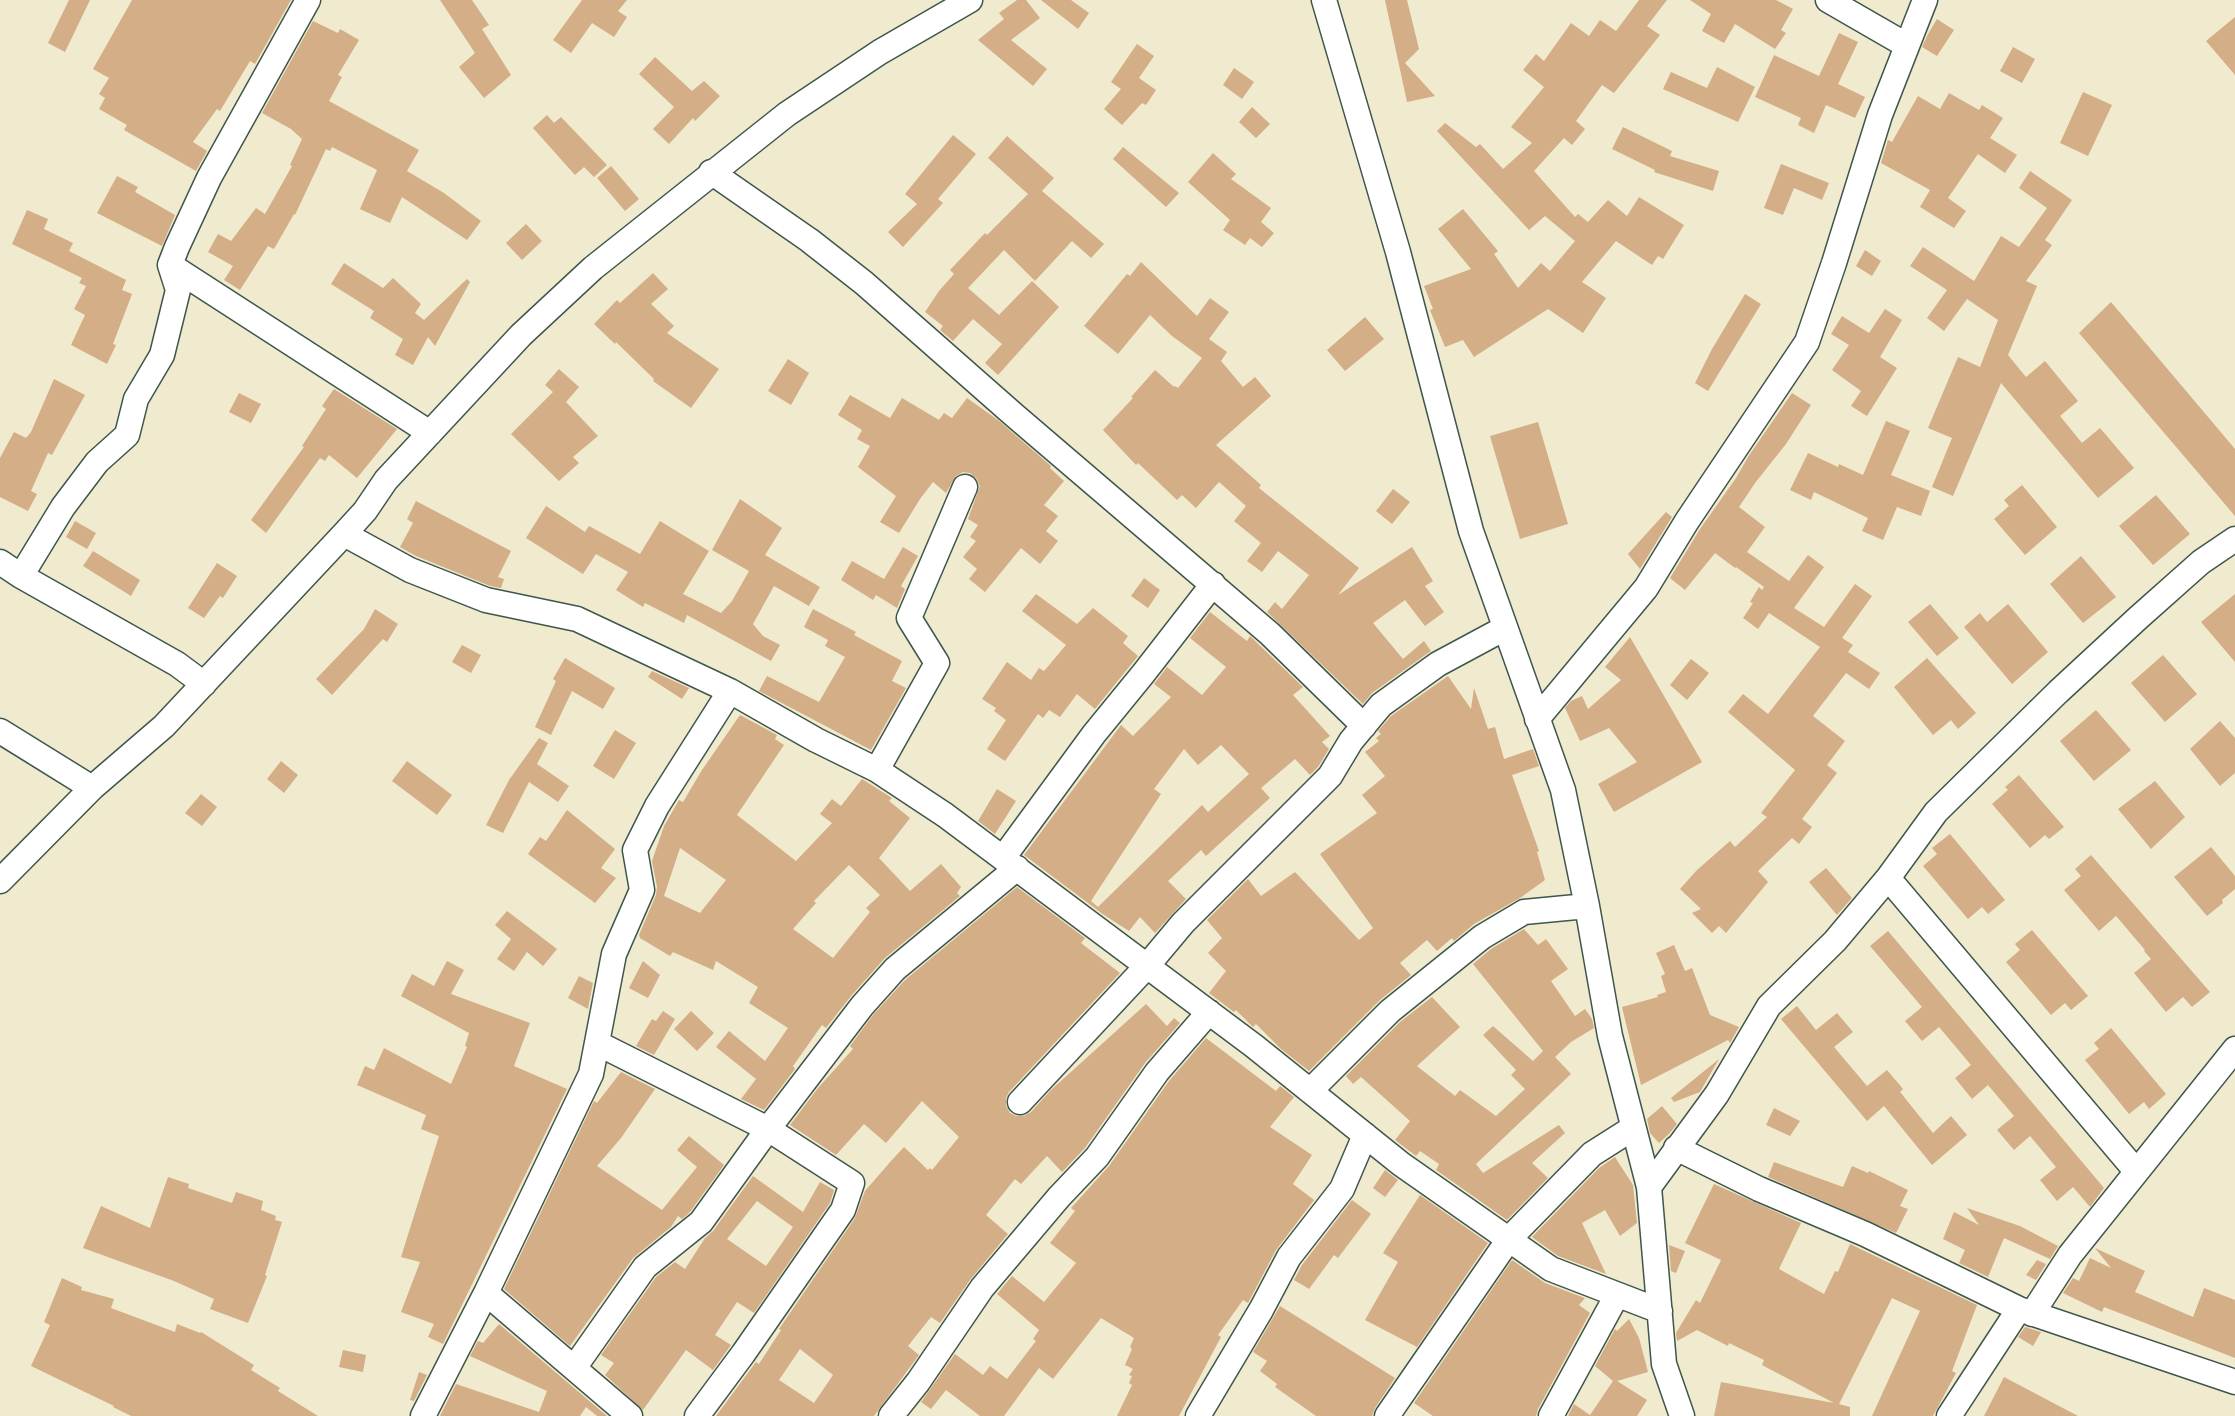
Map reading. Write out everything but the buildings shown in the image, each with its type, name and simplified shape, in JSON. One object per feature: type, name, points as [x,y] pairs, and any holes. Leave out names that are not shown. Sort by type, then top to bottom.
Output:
[{"type":"street","points":[[21,576],[64,507],[97,462],[127,435],[136,399],[162,355],[178,290],[170,265],[209,178],[308,0]]},
{"type":"street","points":[[0,881],[92,788],[164,726],[365,511],[386,480],[521,335],[593,268],[787,114],[880,52],[970,0]]},
{"type":"street","points":[[1324,0],[1398,252],[1471,531],[1563,790],[1610,1036],[1649,1187],[1664,1364],[1682,1416]]},
{"type":"street","points":[[1828,0],[1906,45]]},
{"type":"street","points":[[1537,719],[1646,588],[1807,342],[1880,115],[1925,0]]},
{"type":"street","points":[[711,172],[809,240],[864,283],[1270,634],[1364,726]]},
{"type":"street","points":[[170,265],[430,433]]},
{"type":"street","points":[[877,770],[937,663],[909,618],[965,487]]},
{"type":"street","points":[[344,534],[410,570],[486,600],[577,619],[730,691],[816,740],[877,770],[946,815],[1209,1012],[1401,1164],[1551,1269],[1660,1311]]},
{"type":"street","points":[[1649,1187],[1717,1094],[1769,1006],[1835,941],[1888,878],[1937,812],[2058,692],[2201,562],[2235,539]]},
{"type":"street","points":[[0,562],[177,664],[204,684]]},
{"type":"street","points":[[574,1368],[645,1267],[701,1222],[862,1006],[895,970],[1010,863],[1094,734],[1213,584]]},
{"type":"street","points":[[1020,1101],[1147,966],[1182,923],[1329,776],[1351,741],[1381,705],[1438,664],[1505,628]]},
{"type":"street","points":[[423,1416],[486,1293],[591,1074],[614,954],[642,890],[635,850],[657,806],[730,691]]},
{"type":"street","points":[[0,730],[92,788]]},
{"type":"street","points":[[1888,878],[2136,1171]]},
{"type":"street","points":[[1310,1091],[1390,1011],[1482,937],[1524,912],[1587,906]]},
{"type":"street","points":[[891,1416],[918,1382],[982,1289],[1059,1197],[1097,1157],[1157,1072],[1209,1012]]},
{"type":"street","points":[[597,1043],[768,1129],[852,1183],[843,1210],[697,1416]]},
{"type":"street","points":[[1949,1416],[2070,1255],[2235,1049]]},
{"type":"street","points":[[1387,1416],[1509,1239],[1592,1154],[1633,1128]]},
{"type":"street","points":[[1198,1416],[1261,1310],[1289,1256],[1342,1189],[1365,1135]]},
{"type":"street","points":[[1676,1149],[1759,1189],[1865,1234],[2026,1312],[2235,1382]]},
{"type":"street","points":[[486,1293],[630,1416]]},
{"type":"street","points":[[1551,1416],[1618,1295]]}]
